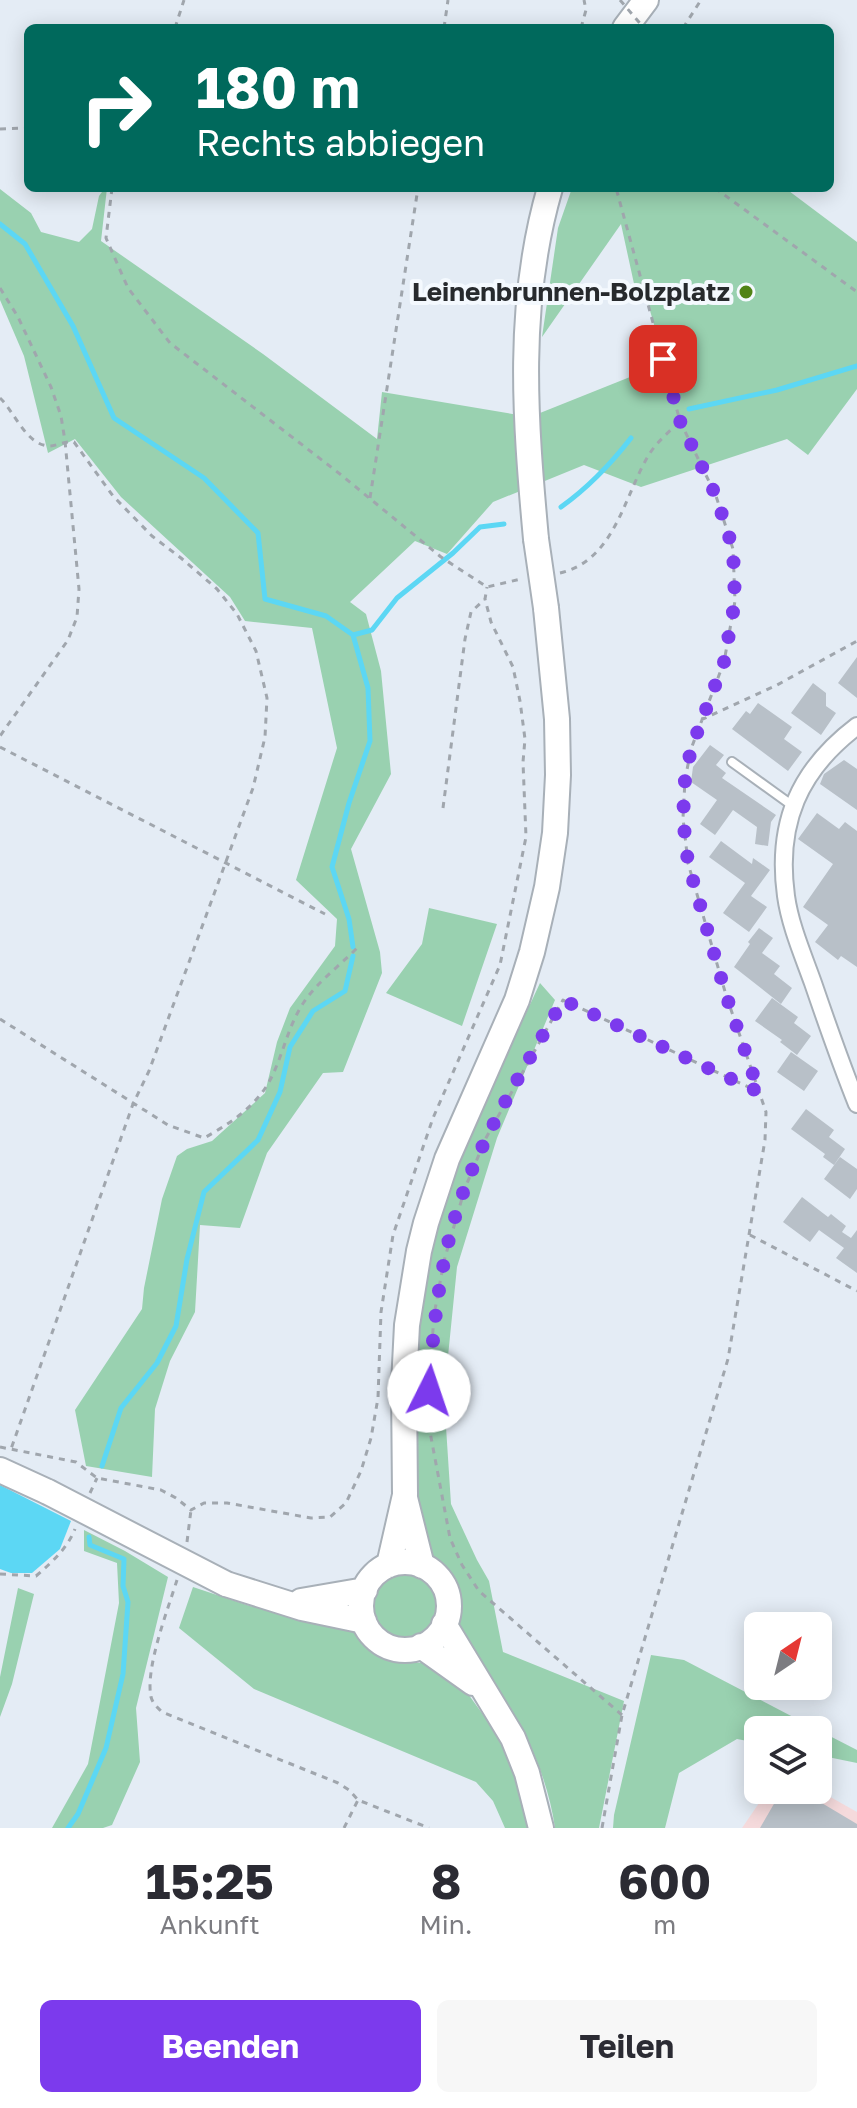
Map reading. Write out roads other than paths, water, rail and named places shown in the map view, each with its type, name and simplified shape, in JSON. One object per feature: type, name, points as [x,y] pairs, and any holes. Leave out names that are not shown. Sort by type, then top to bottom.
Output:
[{"type":"main road","points":[[628,24],[646,0]]},
{"type":"main road","points":[[422,1566],[405,1495],[407,1325],[419,1251],[447,1159],[517,1000],[532,952],[550,872],[557,812],[558,747],[546,608],[536,539],[526,403],[525,339],[533,258],[549,192]]},
{"type":"main road","points":[[6,1460],[48,1492],[226,1584],[264,1597],[364,1621]]},
{"type":"main road","points":[[389,1565],[405,1495]]},
{"type":"main road","points":[[404,1562],[422,1566],[439,1578],[446,1589],[448,1615],[435,1638],[421,1646],[400,1649],[388,1646],[377,1639],[364,1621],[361,1606],[365,1590],[373,1575],[389,1565],[404,1562]]},
{"type":"main road","points":[[287,1603],[365,1590]]},
{"type":"main road","points":[[444,1624],[505,1724],[519,1753],[534,1795],[541,1828]]},
{"type":"main road","points":[[421,1646],[485,1692]]},
{"type":"street","points":[[857,726],[821,756],[806,778],[787,827],[785,860],[786,897],[796,935],[857,1102]]},
{"type":"lane","points":[[732,762],[793,806]]},
{"type":"water","points":[[0,1485],[71,1521],[60,1549],[32,1573],[11,1573],[0,1569]]},
{"type":"waterway","points":[[0,224],[25,244],[73,326],[114,418],[204,478],[258,533],[265,599],[326,616],[353,635],[368,688],[370,741],[332,867],[349,919],[353,947]]},
{"type":"waterway","points":[[689,409],[777,390],[857,366]]},
{"type":"waterway","points":[[561,507],[599,475],[631,438]]},
{"type":"waterway","points":[[353,635],[372,630],[397,598],[480,527],[504,524]]},
{"type":"waterway","points":[[102,1466],[121,1408],[157,1363],[176,1326],[187,1259],[204,1192],[258,1140],[280,1092],[290,1047],[313,1011],[345,991],[353,956]]},
{"type":"waterway","points":[[68,1828],[78,1814],[106,1748],[123,1674],[128,1602],[123,1586],[124,1559],[90,1545],[89,1537]]},
{"type":"place","name":"Leinenbrunnen-Bolzplatz","points":[[746,292]]}]
